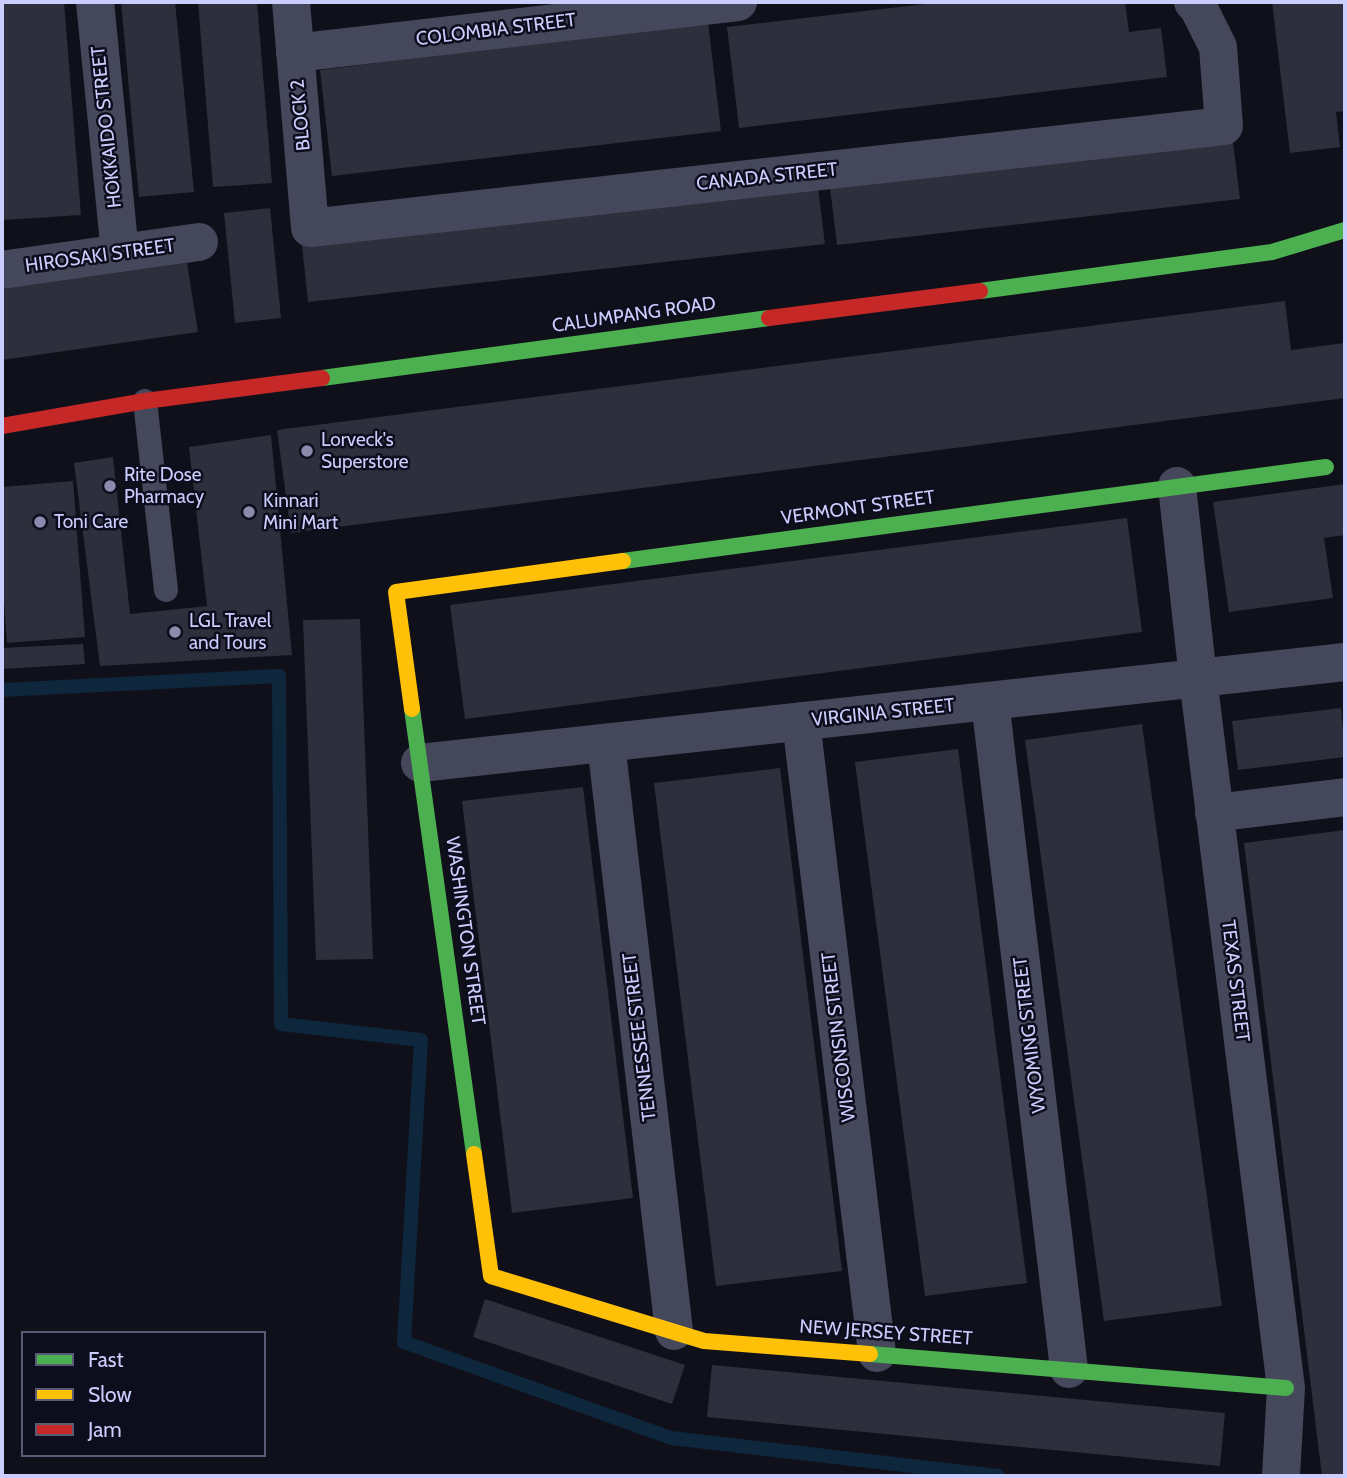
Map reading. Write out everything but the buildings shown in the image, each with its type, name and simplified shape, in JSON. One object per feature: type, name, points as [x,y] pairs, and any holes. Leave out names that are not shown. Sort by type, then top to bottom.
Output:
[{"type":"street","name":"HOKKAIDO STREET","points":[[95,2],[120,253]]},
{"type":"street","name":"BLOCK 2","points":[[291,2],[310,229]]},
{"type":"street","name":"COLOMBIA STREET","points":[[295,53],[738,2]]},
{"type":"street","name":"CANADA STREET","points":[[310,229],[1224,126],[1218,47],[1193,2]]},
{"type":"street","name":"CALUMPANG ROAD","points":[[2,426],[145,401],[1272,252],[1345,230]]},
{"type":"street","name":"HIROSAKI STREET","points":[[2,270],[199,242]]},
{"type":"street","name":"CALUMPANG ROAD","points":[[1272,252],[1321,254]]},
{"type":"street","name":"VERMONT STREET","points":[[396,592],[1326,467]]},
{"type":"street","name":"TEXAS STREET","points":[[1177,486],[1214,813],[1286,1388],[1281,1476]]},
{"type":"street","name":"WASHINGTON STREET","points":[[396,592],[491,1276]]},
{"type":"street","name":"VIRGINIA STREET","points":[[420,763],[1345,662]]},
{"type":"street","name":"WYOMING STREET","points":[[990,701],[1069,1369]]},
{"type":"street","name":"WISCONSIN STREET","points":[[801,721],[877,1353]]},
{"type":"street","name":"TENNESSEE STREET","points":[[606,743],[674,1331]]},
{"type":"street","points":[[1214,813],[1345,797]]},
{"type":"street","name":"NEW JERSEY STREET","points":[[491,1276],[704,1340],[1286,1388]]},
{"type":"lane","points":[[145,401],[166,590]]},
{"type":"waterway","points":[[2,690],[279,676],[281,1024],[421,1040],[404,1342],[671,1438],[998,1476]]},
{"type":"traffic: fast","points":[[980,291],[1272,252],[1345,230]]},
{"type":"traffic: fast","points":[[322,378],[769,318]]},
{"type":"traffic: fast","points":[[623,561],[1326,467]]},
{"type":"traffic: fast","points":[[412,709],[474,1154]]},
{"type":"traffic: fast","points":[[870,1354],[1286,1388]]},
{"type":"traffic: slow","points":[[412,709],[396,592],[623,561]]},
{"type":"traffic: slow","points":[[474,1154],[491,1276],[704,1341],[870,1354]]},
{"type":"traffic: jam","points":[[769,318],[980,291]]},
{"type":"traffic: jam","points":[[2,426],[145,401],[322,378]]},
{"type":"place","name":"Lorveck's Superstore","points":[[307,451]]},
{"type":"place","name":"Rite Dose Pharmacy","points":[[110,486]]},
{"type":"place","name":"Kinnari Mini Mart","points":[[249,512]]},
{"type":"place","name":"Toni Care","points":[[40,522]]},
{"type":"place","name":"LGL Travel and Tours","points":[[175,632]]}]
